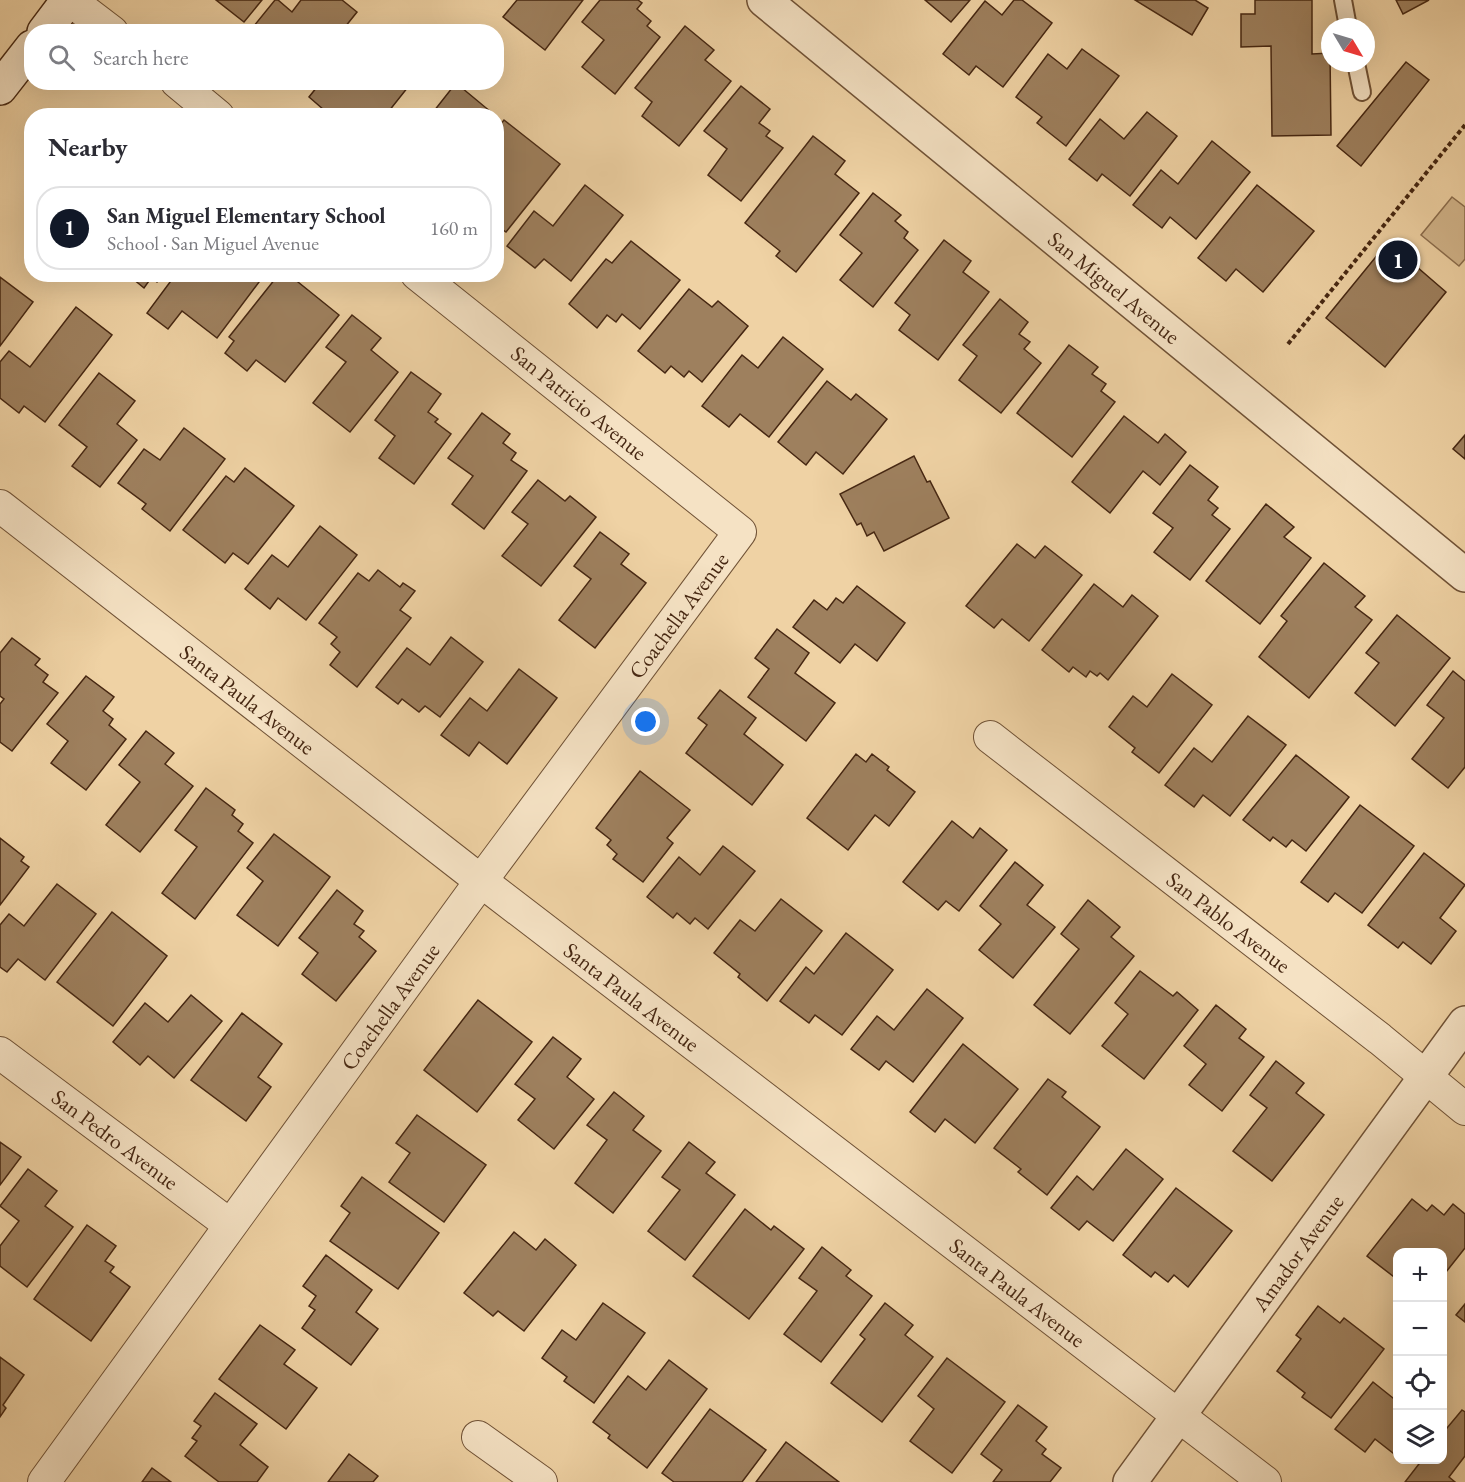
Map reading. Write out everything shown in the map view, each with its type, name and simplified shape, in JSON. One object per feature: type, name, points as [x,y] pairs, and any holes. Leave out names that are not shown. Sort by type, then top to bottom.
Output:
[{"type":"street","points":[[50,24],[69,0],[101,24]]},
{"type":"street","name":"San Miguel Avenue","points":[[764,0],[1465,575]]},
{"type":"street","points":[[0,88],[24,57]]},
{"type":"street","points":[[187,90],[208,108]]},
{"type":"street","name":"San Patricio Avenue","points":[[427,282],[740,532]]},
{"type":"street","name":"Santa Paula Avenue","points":[[0,506],[481,881],[1266,1482]]},
{"type":"street","name":"Coachella Avenue","points":[[44,1482],[481,881],[740,532]]},
{"type":"street","name":"San Pablo Avenue","points":[[990,737],[1465,1109]]},
{"type":"street","name":"Amador Avenue","points":[[1130,1482],[1465,1023]]},
{"type":"street","name":"San Pedro Avenue","points":[[0,1053],[230,1225]]},
{"type":"street","points":[[478,1437],[541,1482]]},
{"type":"lane","points":[[1343,0],[1346,18]]},
{"type":"lane","points":[[1358,72],[1362,92]]},
{"type":"path","points":[[1288,344],[1465,125]]},
{"type":"shaded area","points":[[1452,197],[1465,207],[1465,259],[1459,266],[1421,235]]},
{"type":"building","points":[[216,0],[262,0],[244,22]]},
{"type":"building","points":[[275,0],[292,12],[301,0],[342,0],[357,12],[347,24],[256,24]]},
{"type":"building","points":[[517,0],[583,0],[545,50],[503,17]]},
{"type":"building","points":[[600,0],[638,0],[642,3],[637,9],[651,21],[647,26],[660,37],[615,94],[582,67],[604,40],[582,22]]},
{"type":"building","points":[[925,0],[970,0],[951,22]]},
{"type":"building","points":[[1014,0],[1022,0],[1052,23],[1003,87],[976,66],[969,75],[943,54],[985,1],[1002,15]]},
{"type":"building","points":[[1135,0],[1195,0],[1208,8],[1192,35]]},
{"type":"building","points":[[1255,0],[1312,0],[1312,54],[1321,54],[1321,72],[1330,72],[1331,135],[1272,136],[1271,46],[1241,47],[1241,14],[1255,14]]},
{"type":"building","points":[[1396,0],[1429,0],[1403,14]]},
{"type":"building","points":[[685,26],[714,50],[705,60],[731,81],[679,146],[642,116],[652,102],[635,88]]},
{"type":"building","points":[[1082,49],[1119,76],[1066,146],[1037,123],[1042,117],[1016,97],[1048,54],[1067,69]]},
{"type":"building","points":[[1406,62],[1429,80],[1361,166],[1337,146]]},
{"type":"building","points":[[741,86],[770,109],[759,123],[770,131],[766,136],[783,148],[741,201],[708,175],[727,149],[704,131]]},
{"type":"building","points":[[315,90],[406,90],[391,108],[322,108],[309,97]]},
{"type":"building","points":[[450,90],[464,90],[486,108],[436,108]]},
{"type":"building","points":[[1147,112],[1177,136],[1130,196],[1102,174],[1097,181],[1069,159],[1100,119],[1124,139]]},
{"type":"building","points":[[504,120],[560,164],[506,232],[504,231]]},
{"type":"building","points":[[813,136],[845,161],[835,174],[859,193],[796,272],[776,256],[780,251],[745,223]]},
{"type":"building","points":[[1212,141],[1250,172],[1196,239],[1170,217],[1162,228],[1133,205],[1161,170],[1178,184]]},
{"type":"building","points":[[585,185],[623,215],[571,281],[544,259],[535,268],[507,246],[534,211],[553,226]]},
{"type":"building","points":[[1257,185],[1314,231],[1263,292],[1236,269],[1226,281],[1198,258]]},
{"type":"building","points":[[873,193],[901,215],[895,221],[908,232],[904,238],[918,250],[873,307],[840,280],[862,253],[840,235]]},
{"type":"building","points":[[944,240],[971,261],[963,272],[989,292],[938,360],[899,330],[910,315],[895,303]]},
{"type":"building","points":[[631,241],[680,280],[640,329],[622,314],[616,322],[607,315],[597,328],[569,304],[606,259],[612,263]]},
{"type":"building","points":[[1388,242],[1446,292],[1385,367],[1326,318]]},
{"type":"building","points":[[0,277],[33,302],[0,346]]},
{"type":"building","points":[[137,282],[148,282],[144,288]]},
{"type":"building","points":[[170,282],[259,282],[217,338],[182,311],[168,329],[147,313]]},
{"type":"building","points":[[273,282],[298,282],[339,315],[285,382],[256,360],[247,371],[225,353],[234,341],[229,337]]},
{"type":"building","points":[[689,289],[712,307],[718,301],[748,326],[702,382],[689,371],[684,377],[671,366],[665,373],[638,351]]},
{"type":"building","points":[[1000,299],[1028,322],[1019,334],[1030,342],[1024,349],[1041,363],[1001,413],[959,380],[977,356],[963,345]]},
{"type":"building","points":[[76,307],[112,335],[45,422],[24,406],[19,413],[0,398],[0,362],[9,351],[30,367]]},
{"type":"building","points":[[352,315],[381,338],[371,350],[398,372],[350,432],[313,403],[346,362],[326,347]]},
{"type":"building","points":[[783,337],[823,369],[769,437],[740,414],[729,427],[702,406],[742,355],[758,368]]},
{"type":"building","points":[[1069,345],[1098,367],[1092,374],[1106,384],[1101,391],[1115,402],[1072,457],[1017,413]]},
{"type":"building","points":[[411,372],[441,394],[428,412],[438,419],[435,422],[451,434],[414,484],[379,458],[395,436],[375,420]]},
{"type":"building","points":[[99,373],[135,401],[117,424],[137,440],[100,487],[72,466],[87,447],[59,425]]},
{"type":"building","points":[[827,381],[851,400],[856,394],[887,419],[843,474],[816,452],[806,465],[778,442]]},
{"type":"building","points":[[482,413],[510,434],[503,443],[516,453],[511,460],[527,471],[484,529],[452,504],[473,476],[448,458]]},
{"type":"building","points":[[1124,416],[1158,443],[1165,434],[1186,452],[1160,485],[1143,471],[1110,513],[1072,482]]},
{"type":"building","points":[[184,428],[225,459],[170,531],[142,509],[146,504],[118,483],[144,449],[160,460]]},
{"type":"building","points":[[1465,435],[1465,459],[1453,449]]},
{"type":"building","points":[[914,456],[949,518],[884,551],[874,532],[867,536],[861,523],[857,525],[840,494]]},
{"type":"building","points":[[1190,465],[1218,487],[1208,500],[1218,508],[1212,515],[1230,529],[1190,580],[1154,552],[1173,528],[1153,513]]},
{"type":"building","points":[[245,468],[294,506],[248,564],[233,553],[225,563],[183,530],[226,476],[234,482]]},
{"type":"building","points":[[538,480],[565,501],[570,496],[596,517],[541,586],[502,556],[528,524],[512,512]]},
{"type":"building","points":[[1266,504],[1294,527],[1284,537],[1311,558],[1260,624],[1206,581]]},
{"type":"building","points":[[320,526],[357,555],[306,620],[278,598],[270,609],[245,589],[272,555],[288,567]]},
{"type":"building","points":[[600,532],[629,554],[621,564],[646,583],[595,648],[559,620],[591,579],[574,566]]},
{"type":"building","points":[[1017,544],[1035,558],[1045,546],[1082,575],[1029,641],[1002,619],[994,628],[966,606]]},
{"type":"building","points":[[1324,563],[1365,596],[1355,607],[1372,620],[1309,698],[1259,657],[1287,621],[1281,616]]},
{"type":"building","points":[[378,570],[400,587],[403,583],[415,591],[400,610],[411,618],[357,687],[330,665],[340,652],[331,644],[337,637],[319,623],[358,573],[369,581]]},
{"type":"building","points":[[1094,584],[1123,607],[1132,595],[1158,616],[1108,680],[1100,673],[1097,676],[1090,671],[1086,677],[1073,667],[1069,672],[1042,650]]},
{"type":"building","points":[[857,586],[905,623],[877,661],[855,644],[840,663],[793,627],[814,600],[827,610],[836,598],[843,603]]},
{"type":"building","points":[[1397,615],[1450,658],[1395,726],[1355,693],[1379,663],[1366,653]]},
{"type":"building","points":[[777,629],[809,653],[795,673],[835,703],[806,741],[748,697],[769,669],[755,658]]},
{"type":"building","points":[[451,637],[483,662],[440,717],[425,706],[419,712],[402,699],[398,704],[376,687],[407,648],[430,665]]},
{"type":"building","points":[[12,638],[40,659],[35,665],[48,675],[43,682],[58,693],[12,751],[0,742],[0,704],[4,699],[0,696],[0,653]]},
{"type":"building","points":[[519,669],[557,698],[507,764],[479,742],[469,756],[441,735],[470,698],[487,711]]},
{"type":"building","points":[[1453,671],[1465,681],[1465,767],[1448,788],[1412,759],[1444,718],[1427,705]]},
{"type":"building","points":[[1172,674],[1212,705],[1159,773],[1132,752],[1135,748],[1109,727],[1133,696],[1147,707]]},
{"type":"building","points":[[86,676],[114,697],[103,711],[113,719],[109,725],[126,739],[86,790],[51,763],[68,741],[47,724]]},
{"type":"building","points":[[720,690],[756,718],[744,734],[783,765],[752,805],[686,753],[707,725],[698,718]]},
{"type":"building","points":[[1248,716],[1286,745],[1230,816],[1203,795],[1194,807],[1165,785],[1194,748],[1212,762]]},
{"type":"building","points":[[146,731],[174,753],[165,764],[193,786],[140,852],[106,825],[140,782],[119,765]]},
{"type":"building","points":[[856,754],[866,762],[872,754],[889,767],[887,770],[915,792],[889,826],[875,815],[848,850],[807,818]]},
{"type":"building","points":[[1296,755],[1349,797],[1306,851],[1292,840],[1286,847],[1273,837],[1270,841],[1243,820]]},
{"type":"building","points":[[640,771],[690,810],[667,838],[673,843],[643,882],[613,859],[617,854],[607,845],[611,840],[596,828]]},
{"type":"building","points":[[206,788],[235,810],[232,815],[243,824],[238,831],[253,843],[195,919],[162,893],[197,847],[175,830]]},
{"type":"building","points":[[1360,805],[1414,846],[1362,913],[1335,893],[1328,902],[1301,882]]},
{"type":"building","points":[[952,821],[973,838],[980,828],[1007,850],[959,911],[946,901],[938,910],[903,882]]},
{"type":"building","points":[[274,834],[330,877],[278,946],[237,915],[263,881],[247,868]]},
{"type":"building","points":[[0,838],[24,857],[21,861],[29,867],[0,905]]},
{"type":"building","points":[[723,846],[755,871],[708,929],[695,918],[690,924],[677,913],[673,918],[647,897],[679,857],[700,875]]},
{"type":"building","points":[[1424,853],[1465,885],[1440,918],[1456,931],[1431,964],[1403,942],[1398,948],[1368,925]]},
{"type":"building","points":[[1015,862],[1043,885],[1027,905],[1055,927],[1013,978],[979,950],[1001,924],[980,906]]},
{"type":"building","points":[[57,884],[96,914],[45,980],[18,959],[7,972],[0,967],[0,925],[9,914],[24,926]]},
{"type":"building","points":[[337,890],[363,911],[354,924],[364,931],[359,937],[376,951],[336,1001],[302,974],[318,953],[299,938]]},
{"type":"building","points":[[781,899],[822,931],[767,1001],[738,977],[740,974],[714,953],[740,920],[755,931]]},
{"type":"building","points":[[1088,900],[1120,927],[1111,937],[1134,956],[1070,1034],[1034,1005],[1079,949],[1061,934]]},
{"type":"building","points":[[112,912],[167,956],[113,1026],[57,982]]},
{"type":"building","points":[[846,933],[893,970],[842,1035],[815,1015],[809,1023],[780,1001],[806,967],[814,974]]},
{"type":"building","points":[[1140,971],[1173,996],[1177,992],[1198,1010],[1144,1079],[1102,1046],[1128,1014],[1115,1003]]},
{"type":"building","points":[[927,989],[963,1018],[913,1082],[886,1061],[879,1070],[851,1049],[877,1016],[894,1030]]},
{"type":"building","points":[[191,995],[222,1021],[174,1078],[148,1056],[140,1065],[113,1042],[145,1003],[168,1022]]},
{"type":"building","points":[[478,1000],[532,1042],[477,1112],[424,1070]]},
{"type":"building","points":[[1216,1005],[1246,1029],[1239,1038],[1264,1057],[1222,1111],[1189,1085],[1206,1064],[1184,1046]]},
{"type":"building","points":[[242,1013],[282,1044],[258,1077],[271,1087],[246,1121],[191,1080]]},
{"type":"building","points":[[553,1037],[581,1059],[567,1077],[594,1099],[554,1149],[518,1120],[535,1099],[515,1084]]},
{"type":"building","points":[[963,1044],[1018,1089],[975,1143],[945,1119],[935,1132],[910,1112]]},
{"type":"building","points":[[1276,1061],[1304,1083],[1296,1093],[1324,1115],[1272,1181],[1233,1151],[1267,1108],[1250,1095]]},
{"type":"building","points":[[1048,1079],[1066,1092],[1062,1097],[1100,1127],[1047,1195],[1018,1172],[1021,1169],[994,1148]]},
{"type":"building","points":[[614,1092],[644,1116],[633,1130],[661,1151],[613,1213],[575,1183],[607,1140],[587,1125]]},
{"type":"building","points":[[417,1115],[486,1165],[444,1222],[389,1182],[410,1153],[396,1143]]},
{"type":"building","points":[[0,1142],[21,1157],[0,1185]]},
{"type":"building","points":[[689,1142],[715,1162],[706,1173],[735,1195],[685,1260],[648,1231],[680,1190],[662,1177]]},
{"type":"building","points":[[1126,1149],[1163,1179],[1113,1241],[1087,1221],[1079,1230],[1051,1208],[1077,1176],[1093,1190]]},
{"type":"building","points":[[28,1169],[57,1191],[45,1206],[73,1227],[27,1287],[0,1266],[0,1246],[19,1221],[0,1206]]},
{"type":"building","points":[[362,1177],[439,1233],[398,1289],[330,1241],[350,1213],[341,1206]]},
{"type":"building","points":[[1176,1188],[1232,1231],[1188,1287],[1174,1275],[1168,1282],[1155,1272],[1151,1277],[1123,1255]]},
{"type":"building","points":[[1412,1199],[1427,1211],[1432,1205],[1444,1215],[1453,1204],[1465,1214],[1465,1248],[1447,1271],[1447,1248],[1393,1248],[1393,1276],[1367,1256]]},
{"type":"building","points":[[745,1209],[771,1230],[774,1226],[804,1249],[749,1319],[693,1276]]},
{"type":"building","points":[[87,1225],[116,1246],[105,1261],[114,1267],[110,1272],[130,1287],[91,1341],[34,1299]]},
{"type":"building","points":[[514,1232],[536,1250],[545,1239],[576,1265],[524,1331],[498,1311],[493,1316],[464,1293]]},
{"type":"building","points":[[822,1247],[851,1270],[846,1276],[872,1296],[821,1362],[784,1334],[817,1291],[799,1278]]},
{"type":"building","points":[[326,1255],[372,1290],[356,1312],[378,1329],[351,1365],[302,1328],[315,1310],[309,1306],[316,1296],[303,1286]]},
{"type":"building","points":[[603,1303],[645,1333],[594,1403],[564,1381],[567,1377],[542,1358],[562,1330],[576,1340]]},
{"type":"building","points":[[885,1303],[913,1325],[905,1335],[933,1357],[882,1422],[831,1383],[865,1339],[860,1335]]},
{"type":"building","points":[[1465,1304],[1465,1322],[1456,1315]]},
{"type":"building","points":[[1318,1306],[1340,1323],[1344,1318],[1384,1349],[1331,1418],[1302,1397],[1305,1393],[1277,1371],[1301,1339],[1296,1335]]},
{"type":"building","points":[[260,1325],[295,1350],[284,1364],[317,1388],[286,1429],[219,1379]]},
{"type":"building","points":[[0,1357],[24,1375],[3,1405],[6,1408],[0,1417]]},
{"type":"building","points":[[947,1358],[1005,1402],[952,1473],[910,1441],[934,1409],[918,1396]]},
{"type":"building","points":[[669,1360],[707,1389],[647,1468],[608,1438],[610,1435],[593,1422],[628,1376],[646,1390]]},
{"type":"building","points":[[1373,1382],[1393,1398],[1393,1453],[1375,1439],[1365,1452],[1335,1429]]},
{"type":"building","points":[[215,1393],[257,1424],[240,1445],[268,1467],[257,1482],[219,1482],[185,1456],[197,1441],[192,1438],[201,1426],[194,1421]]},
{"type":"building","points":[[1018,1405],[1047,1427],[1036,1441],[1046,1449],[1042,1454],[1061,1468],[1050,1482],[993,1482],[1002,1470],[981,1454]]},
{"type":"building","points":[[710,1409],[766,1450],[742,1482],[674,1482],[662,1473]]},
{"type":"building","points":[[1462,1410],[1465,1412],[1465,1456],[1449,1477],[1455,1482],[1405,1482],[1419,1464],[1447,1464],[1447,1428]]},
{"type":"building","points":[[786,1442],[839,1482],[756,1482]]},
{"type":"building","points":[[349,1454],[378,1476],[373,1482],[328,1482]]},
{"type":"building","points":[[152,1468],[171,1482],[142,1482]]},
{"type":"place","name":"San Miguel Elementary School","points":[[1398,260]]}]
